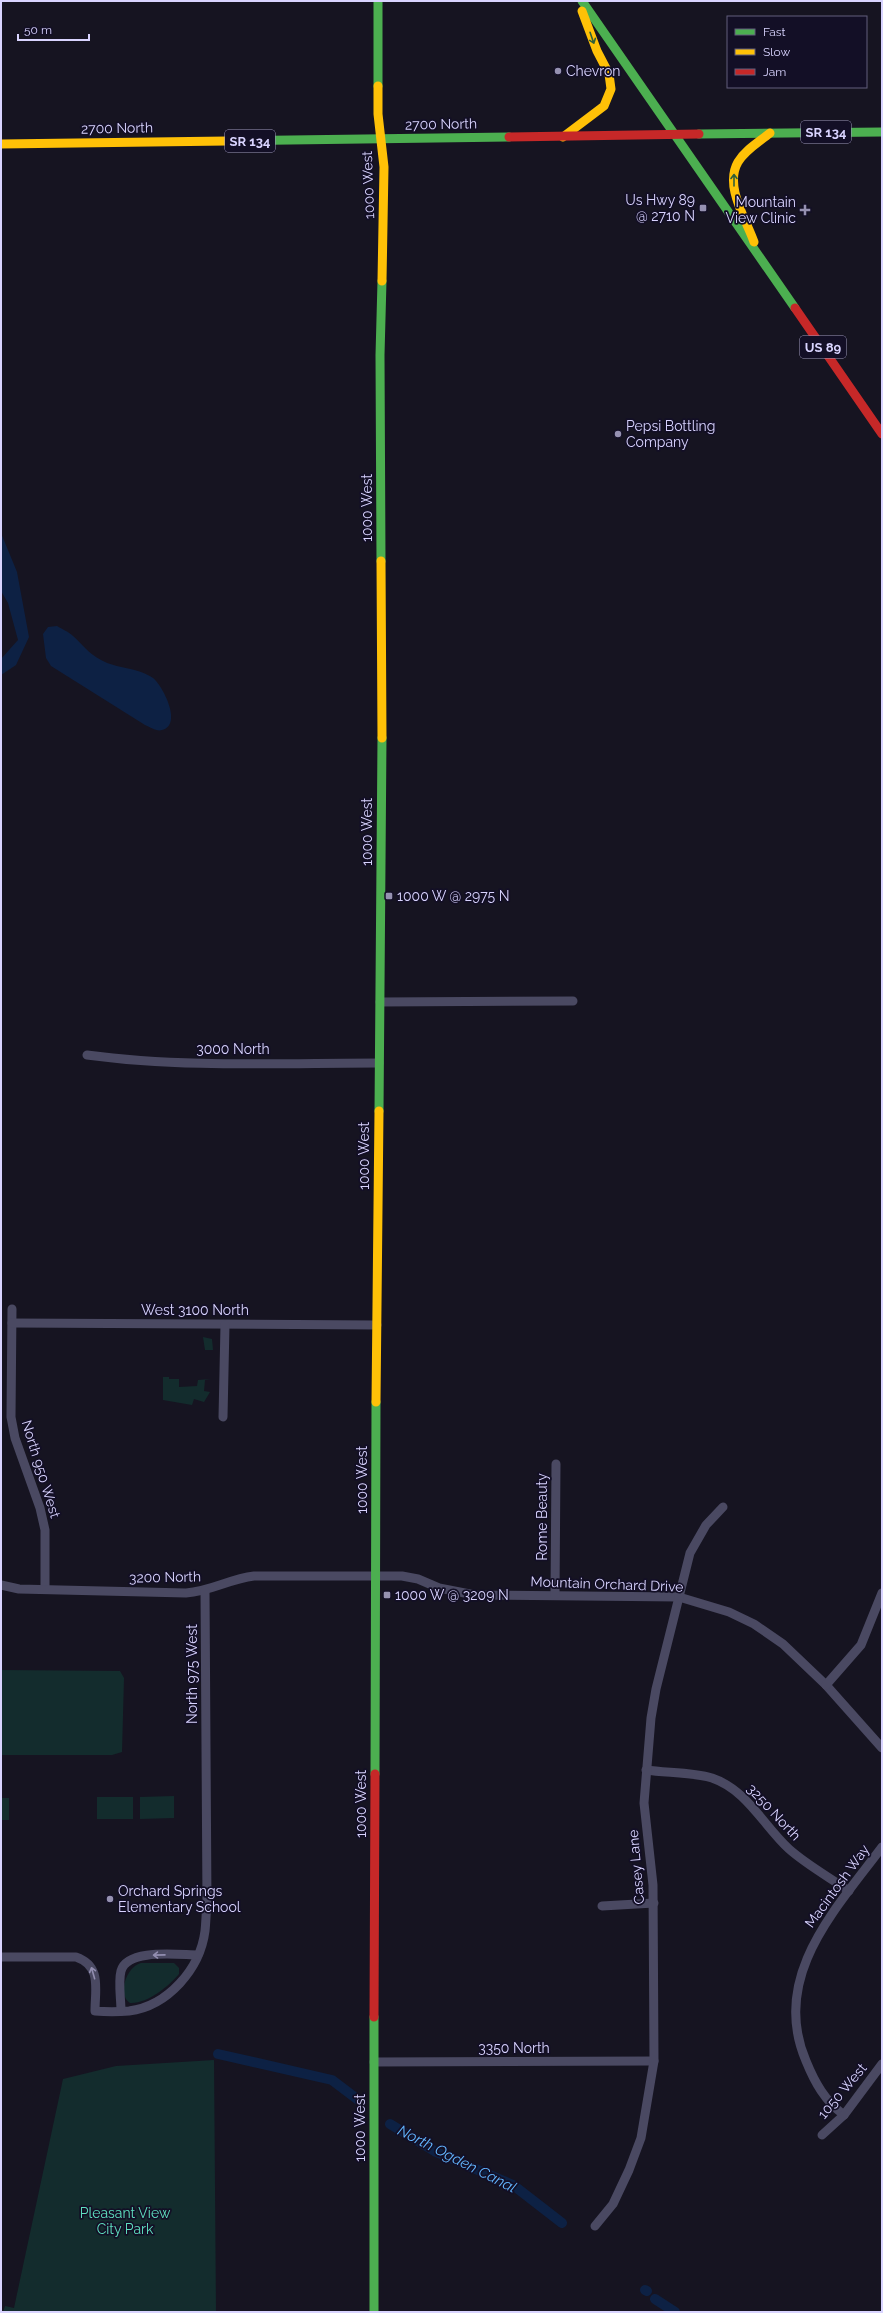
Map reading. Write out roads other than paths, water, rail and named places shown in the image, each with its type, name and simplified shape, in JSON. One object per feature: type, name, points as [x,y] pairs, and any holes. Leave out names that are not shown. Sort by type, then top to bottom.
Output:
[{"type":"street","name":"1000 West","points":[[374,2312],[375,1575],[382,688],[380,355],[384,210],[384,167],[378,109],[378,1]]},
{"type":"street","name":"US 89","points":[[580,1],[882,434]]},
{"type":"street","points":[[563,137],[604,106],[611,89],[609,74],[596,51],[580,1]]},
{"type":"street","name":"2700 North","points":[[1,144],[882,132]]},
{"type":"street","points":[[759,256],[734,189],[733,178],[735,168],[742,157],[770,133]]},
{"type":"street","points":[[380,1002],[573,1000]]},
{"type":"street","name":"3000 North","points":[[87,1055],[171,1064],[379,1063]]},
{"type":"street","name":"North 950 West","points":[[12,1309],[11,1417],[15,1438],[40,1508],[45,1530],[45,1589]]},
{"type":"street","name":"West 3100 North","points":[[12,1322],[225,1325],[377,1325]]},
{"type":"street","points":[[224,1417],[225,1325]]},
{"type":"street","name":"Rome Beauty","points":[[556,1464],[556,1595]]},
{"type":"street","name":"Casey Lane","points":[[595,2226],[613,2204],[630,2170],[641,2138],[654,2062],[654,1903],[644,1803],[646,1770],[656,1689],[690,1553],[706,1525],[722,1507]]},
{"type":"street","name":"3200 North","points":[[1,1585],[19,1588],[169,1593],[205,1591],[234,1579],[254,1576],[375,1575]]},
{"type":"street","name":"Mountain Orchard Drive","points":[[375,1575],[402,1576],[460,1593],[679,1597],[729,1612],[754,1624],[783,1644],[826,1685],[882,1748]]},
{"type":"street","name":"North 975 West","points":[[1,1957],[76,1956],[90,1963],[94,1970],[95,2011],[121,2011],[149,2006],[167,1996],[193,1967],[205,1932],[206,1904],[205,1591]]},
{"type":"street","points":[[826,1685],[861,1645],[882,1593]]},
{"type":"street","name":"3250 North","points":[[646,1770],[698,1775],[712,1778],[730,1787],[742,1795],[790,1850],[849,1892]]},
{"type":"street","name":"Macintosh Way","points":[[844,2115],[830,2105],[814,2082],[799,2046],[795,2000],[806,1959],[821,1928],[882,1847]]},
{"type":"street","points":[[602,1906],[654,1903]]},
{"type":"street","points":[[121,2011],[120,1971],[128,1960],[134,1956],[146,1955],[198,1955]]},
{"type":"street","name":"3350 North","points":[[374,2062],[654,2062]]},
{"type":"street","name":"1050 West","points":[[822,2135],[844,2115],[882,2064]]},
{"type":"water","points":[[1,533],[17,572],[29,637],[16,665],[1,675],[1,659],[18,640],[8,603],[1,591]]},
{"type":"water","points":[[57,626],[71,635],[97,658],[107,663],[147,674],[153,678],[162,689],[169,705],[171,721],[168,727],[158,730],[145,725],[51,666],[46,658],[43,634],[48,627]]},
{"type":"waterway","name":"North Ogden Canal","points":[[218,2054],[332,2080],[361,2102]]},
{"type":"waterway","name":"North Ogden Canal","points":[[390,2124],[436,2152],[513,2185],[562,2223]]},
{"type":"waterway","name":"North Ogden Canal","points":[[655,2299],[675,2312]]},
{"type":"place","name":"Chevron","points":[[558,71]]},
{"type":"place","name":"Us Hwy 89 @ 2710 N","points":[[703,208]]},
{"type":"place","name":"Mountain View Clinic","points":[[805,210]]},
{"type":"place","name":"Pepsi Bottling Company","points":[[618,434]]},
{"type":"place","name":"1000 W @ 2975 N","points":[[389,896]]},
{"type":"place","name":"1000 W @ 3209 N","points":[[387,1595]]},
{"type":"place","name":"Orchard Springs Elementary School","points":[[110,1899]]},
{"type":"park label","name":"Pleasant View City Park","points":[[125,2222]]}]
